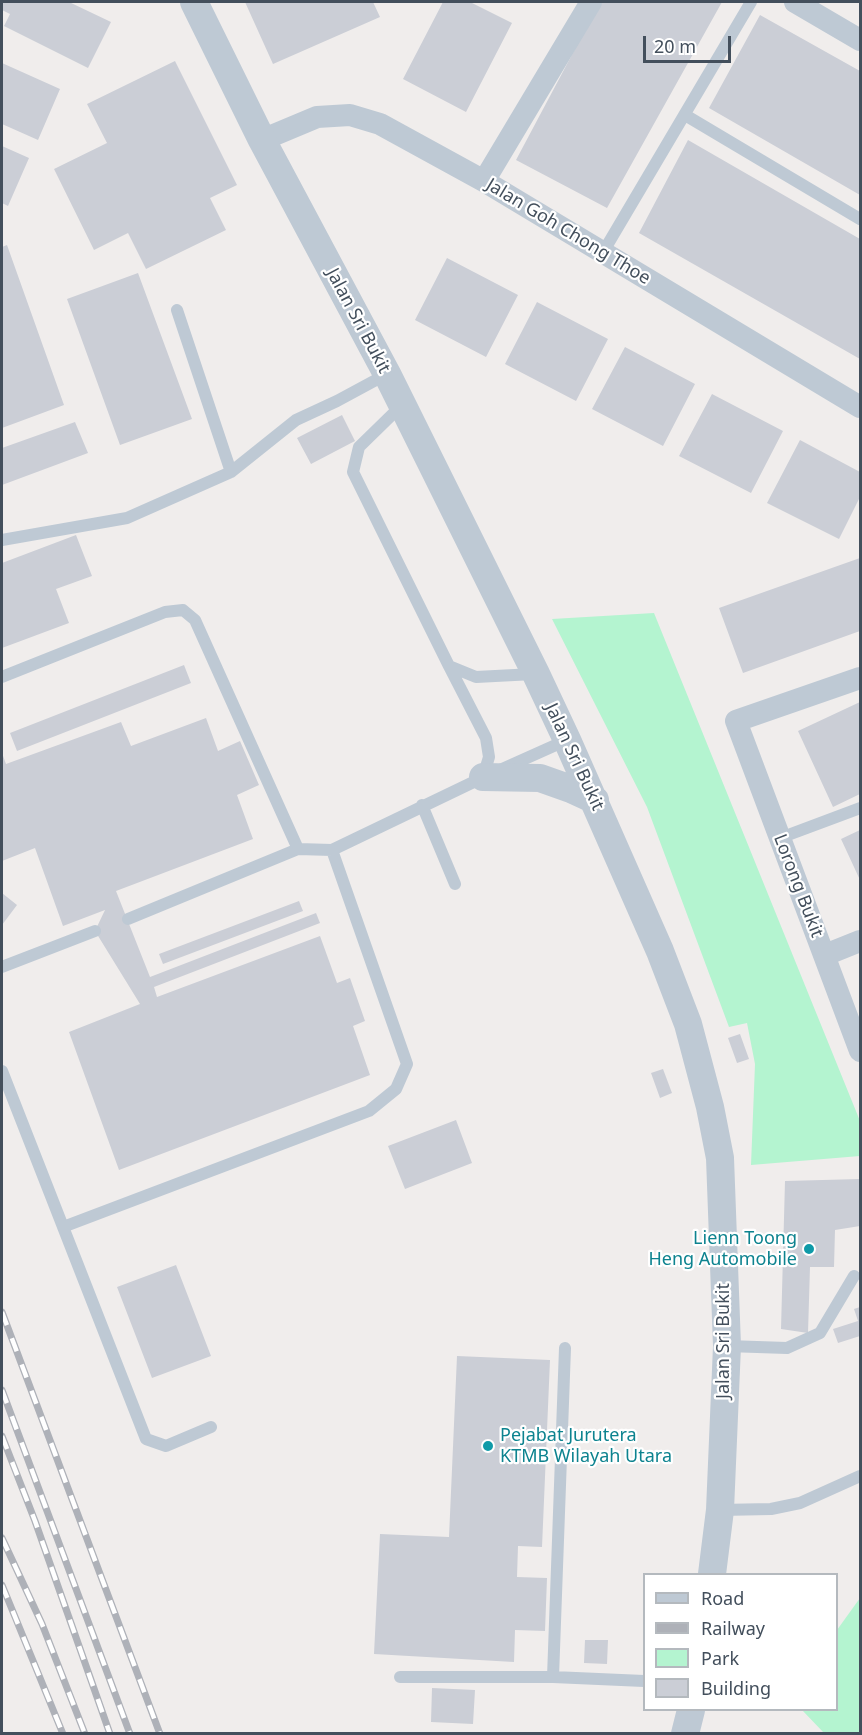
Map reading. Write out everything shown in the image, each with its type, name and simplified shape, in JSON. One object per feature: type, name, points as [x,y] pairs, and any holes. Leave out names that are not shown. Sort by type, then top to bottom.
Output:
[{"type":"street","name":"Jalan Sri Bukit","points":[[194,2],[262,141],[387,374],[536,674],[595,800],[660,951],[688,1024],[710,1107],[720,1158],[727,1346],[720,1510],[712,1573]]},
{"type":"street","points":[[484,181],[591,2]]},
{"type":"street","points":[[795,2],[861,40]]},
{"type":"street","name":"Jalan Goh Chong Thoe","points":[[262,141],[316,117],[350,115],[380,124],[484,181],[602,254],[861,407]]},
{"type":"street","name":"Lorong Bukit","points":[[861,678],[736,721],[861,1051]]},
{"type":"street","points":[[483,777],[540,778],[595,800]]},
{"type":"street","points":[[825,955],[861,941]]},
{"type":"street","points":[[685,1734],[691,1711]]},
{"type":"lane","points":[[602,254],[751,2]]},
{"type":"lane","points":[[685,115],[861,219]]},
{"type":"lane","points":[[177,310],[231,472]]},
{"type":"lane","points":[[2,540],[127,518],[231,472],[296,420],[387,374]]},
{"type":"lane","points":[[402,405],[359,447],[352,472],[486,738],[489,757],[483,777]]},
{"type":"lane","points":[[2,676],[165,612],[183,610],[195,620],[298,849]]},
{"type":"lane","points":[[449,666],[476,677],[536,674]]},
{"type":"lane","points":[[128,919],[298,849],[332,850],[422,805],[567,740]]},
{"type":"lane","points":[[422,805],[455,884]]},
{"type":"lane","points":[[780,838],[861,808]]},
{"type":"lane","points":[[63,1227],[369,1111],[396,1089],[406,1064],[332,850]]},
{"type":"lane","points":[[2,967],[95,931]]},
{"type":"lane","points":[[2,1071],[146,1439],[166,1446],[211,1427]]},
{"type":"lane","points":[[727,1346],[788,1348],[820,1332],[854,1276]]},
{"type":"lane","points":[[553,1677],[565,1348]]},
{"type":"lane","points":[[720,1510],[771,1509],[800,1503],[861,1476]]},
{"type":"lane","points":[[400,1677],[553,1677],[643,1681]]},
{"type":"green space","points":[[654,613],[860,1121],[860,1156],[751,1165],[755,1064],[747,1023],[729,1027],[647,807],[552,619]]},
{"type":"green space","points":[[860,1598],[860,1733],[824,1733],[803,1711],[838,1711],[838,1629]]},
{"type":"building","points":[[2,2],[69,2],[111,22],[88,68],[4,26],[10,14],[2,10]]},
{"type":"building","points":[[245,2],[373,2],[380,17],[273,64]]},
{"type":"building","points":[[443,2],[470,2],[512,23],[466,112],[403,79]]},
{"type":"building","points":[[600,2],[722,2],[607,208],[516,160]]},
{"type":"building","points":[[760,15],[860,71],[860,195],[709,108]]},
{"type":"building","points":[[175,61],[237,185],[210,198],[226,230],[146,269],[128,233],[94,250],[54,169],[107,143],[87,104]]},
{"type":"building","points":[[2,63],[60,89],[38,140],[2,124]]},
{"type":"building","points":[[688,140],[860,239],[860,359],[639,233]]},
{"type":"building","points":[[2,146],[29,158],[8,206],[2,203]]},
{"type":"building","points":[[7,245],[64,405],[2,428],[2,247]]},
{"type":"building","points":[[447,258],[518,295],[486,357],[415,320]]},
{"type":"building","points":[[138,273],[192,419],[120,445],[67,299]]},
{"type":"building","points":[[537,302],[608,339],[576,401],[505,364]]},
{"type":"building","points":[[625,347],[695,384],[663,446],[592,409]]},
{"type":"building","points":[[712,394],[783,431],[751,493],[679,456]]},
{"type":"building","points":[[342,415],[355,441],[311,464],[297,438]]},
{"type":"building","points":[[75,422],[88,453],[2,485],[2,448]]},
{"type":"building","points":[[800,440],[860,472],[860,497],[839,539],[767,503]]},
{"type":"building","points":[[76,535],[92,576],[56,589],[69,623],[2,648],[2,563]]},
{"type":"building","points":[[860,558],[860,631],[743,673],[719,608]]},
{"type":"building","points":[[184,665],[191,683],[17,751],[10,733]]},
{"type":"building","points":[[860,702],[860,794],[833,807],[798,731]]},
{"type":"building","points":[[206,718],[218,751],[240,741],[259,785],[237,795],[253,839],[116,891],[150,977],[316,913],[320,923],[154,987],[157,997],[320,936],[337,983],[350,978],[365,1021],[353,1026],[370,1075],[119,1170],[69,1032],[140,1004],[95,931],[105,910],[63,926],[35,848],[2,861],[2,753],[6,764],[121,722],[131,746]]},
{"type":"building","points":[[860,830],[860,880],[841,839]]},
{"type":"building","points":[[2,893],[17,905],[2,925]]},
{"type":"building","points":[[299,901],[303,911],[163,964],[159,954]]},
{"type":"building","points":[[740,1034],[749,1059],[737,1063],[728,1038]]},
{"type":"building","points":[[663,1069],[672,1093],[660,1098],[651,1073]]},
{"type":"building","points":[[456,1120],[472,1163],[405,1189],[388,1146]]},
{"type":"building","name":"Lienn Toong Heng Automobile","points":[[860,1179],[860,1226],[835,1230],[834,1267],[810,1267],[808,1333],[781,1329],[785,1181]]},
{"type":"building","points":[[176,1265],[211,1356],[152,1378],[117,1287]]},
{"type":"building","points":[[860,1307],[860,1336],[838,1343],[833,1329],[858,1321],[854,1309]]},
{"type":"building","name":"Pejabat Jurutera KTMB Wilayah Utara","points":[[457,1356],[550,1360],[542,1547],[518,1546],[517,1577],[547,1578],[545,1631],[515,1630],[514,1662],[374,1654],[380,1534],[449,1537]]},
{"type":"building","points":[[585,1640],[608,1640],[607,1664],[584,1663]]},
{"type":"building","points":[[432,1688],[475,1690],[473,1724],[431,1722]]},
{"type":"railway","points":[[2,1312],[160,1734]]},
{"type":"railway","points":[[2,1390],[130,1734]]},
{"type":"railway","points":[[2,1436],[35,1521],[110,1734]]},
{"type":"railway","points":[[2,1538],[42,1624],[85,1734]]},
{"type":"railway","points":[[2,1585],[63,1734]]},
{"type":"place","name":"Lienn Toong Heng Automobile","points":[[809,1249]]},
{"type":"place","name":"Pejabat Jurutera KTMB Wilayah Utara","points":[[488,1446]]}]
